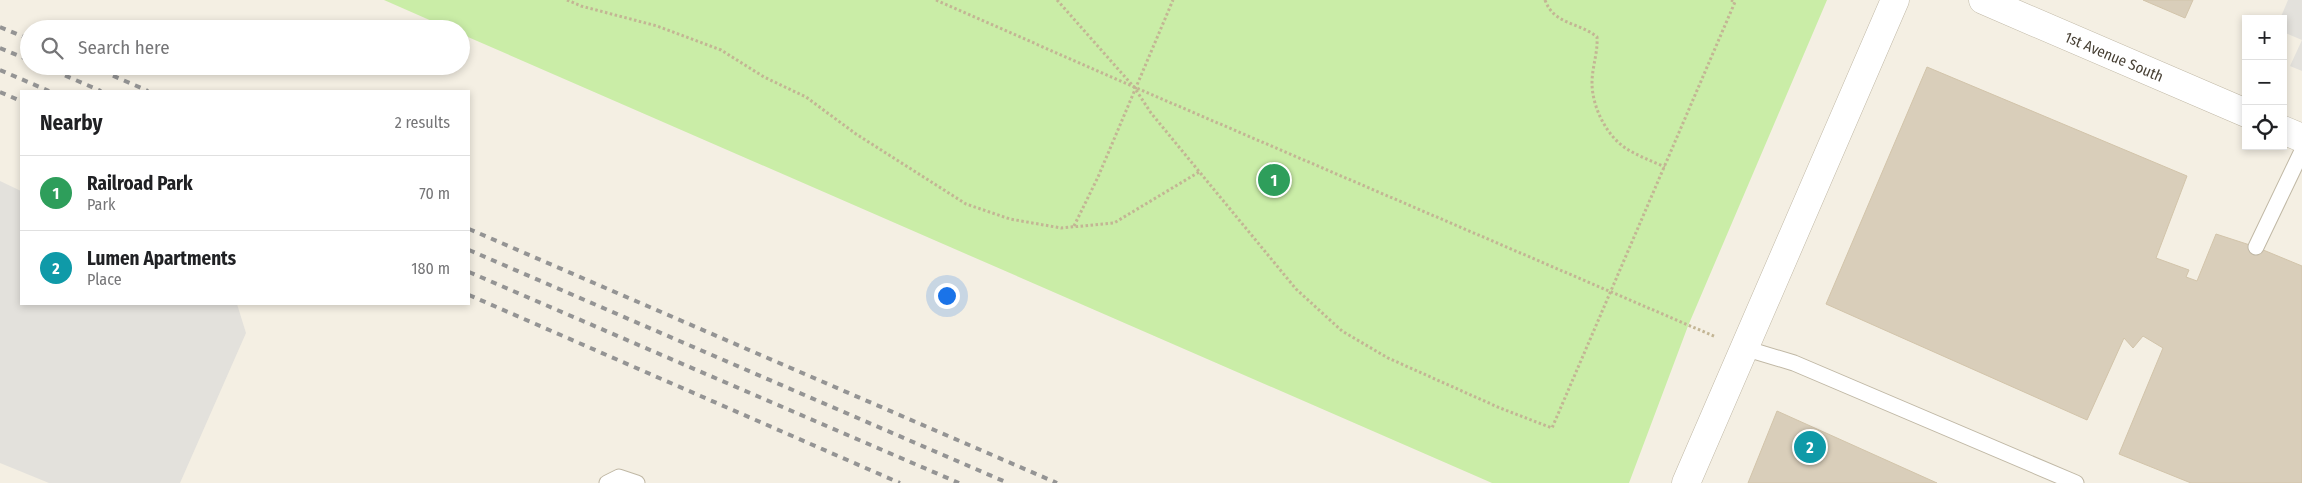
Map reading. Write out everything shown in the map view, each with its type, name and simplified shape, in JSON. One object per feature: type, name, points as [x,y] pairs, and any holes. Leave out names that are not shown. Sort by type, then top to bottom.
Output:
[{"type":"street","points":[[1686,483],[1895,0]]},
{"type":"street","name":"1st Avenue South","points":[[1983,0],[2242,111]]},
{"type":"street","points":[[2287,132],[2302,138]]},
{"type":"lane","points":[[2256,247],[2302,151]]},
{"type":"lane","points":[[1744,348],[1794,363],[2076,483]]},
{"type":"lane","points":[[607,483],[618,477],[637,483]]},
{"type":"path","points":[[567,0],[581,6],[657,26],[721,50],[764,77],[806,97],[864,139],[966,204],[1010,219],[1061,228],[1114,223],[1198,172]]},
{"type":"path","points":[[936,0],[1134,87],[1744,348]]},
{"type":"path","points":[[1057,0],[1134,87],[1151,113],[1198,172],[1296,289],[1342,331],[1388,358],[1500,408],[1552,428],[1735,2],[1731,0]]},
{"type":"path","points":[[1074,227],[1098,177],[1134,87],[1174,0]]},
{"type":"path","points":[[1545,0],[1549,10],[1561,19],[1588,30],[1597,37],[1598,49],[1592,82],[1594,98],[1610,133],[1624,148],[1665,167]]},
{"type":"green space","points":[[384,0],[1827,0],[1688,326],[1629,483],[1492,483],[470,38],[470,20],[430,20]]},
{"type":"shaded area","points":[[2288,0],[2302,0],[2302,40],[2287,34],[2287,15],[2282,15]]},
{"type":"shaded area","points":[[2302,40],[2302,71],[2290,66]]},
{"type":"shaded area","points":[[0,181],[20,191],[20,305],[237,305],[246,333],[180,483],[49,483],[0,463]]},
{"type":"building","points":[[2143,0],[2193,0],[2185,18]]},
{"type":"building","points":[[1927,67],[2187,176],[2156,258],[2189,270],[2186,277],[2197,281],[2216,234],[2256,247],[2302,266],[2302,483],[2191,483],[2119,454],[2163,348],[2143,336],[2133,348],[2124,338],[2087,420],[1826,304]]},
{"type":"building","points":[[1777,411],[1937,483],[1748,483]]},
{"type":"railway","points":[[0,27],[20,35]]},
{"type":"railway","points":[[0,48],[20,56]]},
{"type":"railway","points":[[0,70],[47,90]]},
{"type":"railway","points":[[64,75],[99,90]]},
{"type":"railway","points":[[112,75],[146,90]]},
{"type":"railway","points":[[0,92],[20,101]]},
{"type":"railway","points":[[470,229],[1057,483]]},
{"type":"railway","points":[[470,250],[1008,483]]},
{"type":"railway","points":[[470,272],[959,483]]},
{"type":"railway","points":[[470,295],[900,483]]},
{"type":"place","name":"Railroad Park","points":[[1274,180]]},
{"type":"place","name":"Lumen Apartments","points":[[1810,447]]}]
